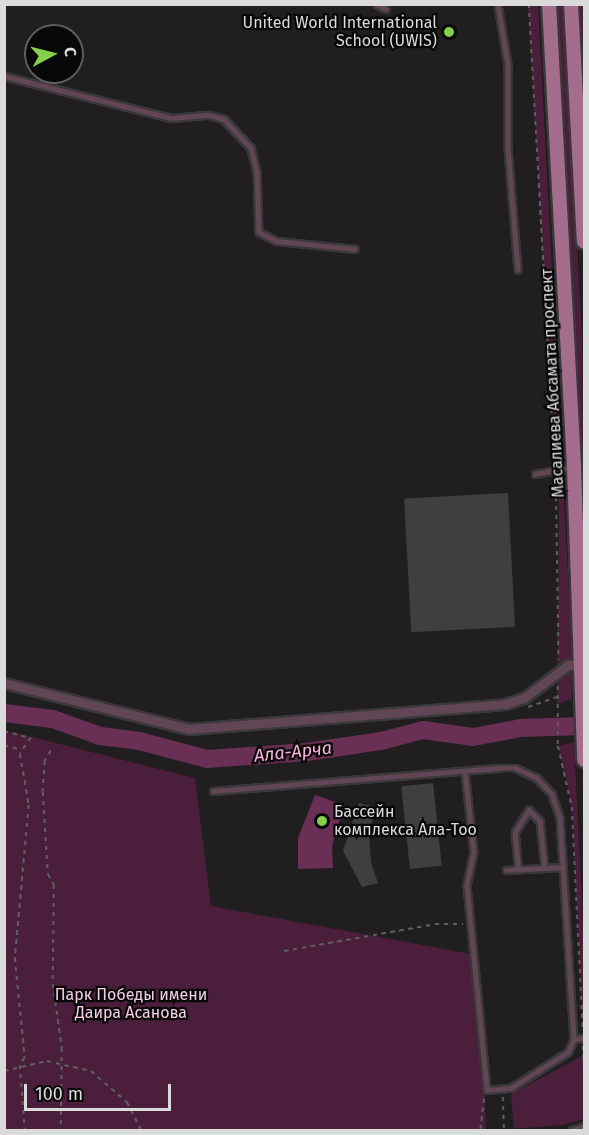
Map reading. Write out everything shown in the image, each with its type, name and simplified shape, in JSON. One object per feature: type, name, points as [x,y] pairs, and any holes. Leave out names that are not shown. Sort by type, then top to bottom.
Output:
[{"type":"main road","name":"Масалиева Абсамата проспект","points":[[549,4],[574,467],[584,758]]},
{"type":"main road","points":[[571,4],[585,242]]},
{"type":"street","points":[[4,683],[189,729],[505,704],[524,698],[559,670],[580,664]]},
{"type":"lane","points":[[376,4],[386,9]]},
{"type":"lane","points":[[498,4],[508,65],[508,147],[518,270]]},
{"type":"lane","points":[[4,76],[171,118],[209,115],[224,119],[251,148],[257,172],[259,232],[277,241],[355,249]]},
{"type":"lane","points":[[535,474],[556,468],[574,467]]},
{"type":"lane","points":[[213,791],[465,771],[516,768],[543,782],[558,808],[574,1039],[568,1052],[503,1090],[487,1090],[468,885],[474,852],[465,771]]},
{"type":"lane","points":[[518,870],[515,832],[528,810],[540,821],[545,868]]},
{"type":"lane","points":[[506,870],[563,867]]},
{"type":"lane","points":[[574,1039],[584,1039]]},
{"type":"lane","points":[[571,1130],[585,1126]]},
{"type":"path","points":[[529,4],[556,468],[558,746],[572,807],[585,1066]]},
{"type":"path","points":[[4,731],[31,738],[22,750],[29,805],[16,932],[15,980],[25,1059],[20,1065],[25,1131]]},
{"type":"path","points":[[4,746],[22,750]]},
{"type":"path","points":[[51,751],[45,761],[43,792],[48,874],[54,885],[53,984],[61,1062],[61,1131]]},
{"type":"path","points":[[284,951],[435,924],[472,924]]},
{"type":"path","points":[[4,1071],[20,1065],[61,1062],[91,1071],[117,1090],[141,1131]]},
{"type":"path","points":[[480,1131],[482,1099],[487,1090]]},
{"type":"path","points":[[503,1090],[504,1131]]},
{"type":"green space","points":[[528,5],[538,5],[571,630],[572,699],[557,704],[559,511]]},
{"type":"green space","points":[[557,5],[563,5],[582,336],[584,512]]},
{"type":"green space","points":[[578,5],[584,5],[584,115]]},
{"type":"green space","name":"Парк Победы имени Даира Асанова","points":[[4,730],[195,778],[211,906],[477,955],[486,1130],[5,1130]]},
{"type":"green space","points":[[574,742],[584,944],[583,1030],[572,807],[558,746]]},
{"type":"green space","points":[[584,1055],[584,1119],[563,1125],[514,1129],[511,1094]]},
{"type":"shaded area","name":"Бассейн комплекса Ала-Тоо","points":[[315,795],[344,805],[332,846],[333,868],[298,869],[298,838]]},
{"type":"building","points":[[508,493],[515,627],[411,632],[404,498]]},
{"type":"building","points":[[433,783],[442,866],[410,869],[401,786]]},
{"type":"building","points":[[359,803],[376,807],[369,834],[371,862],[378,883],[362,887],[343,851]]},
{"type":"waterway","name":"Ала-Арча","points":[[4,713],[53,719],[100,736],[139,741],[207,759],[307,752],[381,741],[423,730],[473,737],[521,728],[584,726]]},
{"type":"place","name":"United World International School (UWIS)","points":[[449,32]]},
{"type":"place","name":"Бассейн комплекса Ала-Тоо","points":[[322,821]]}]
